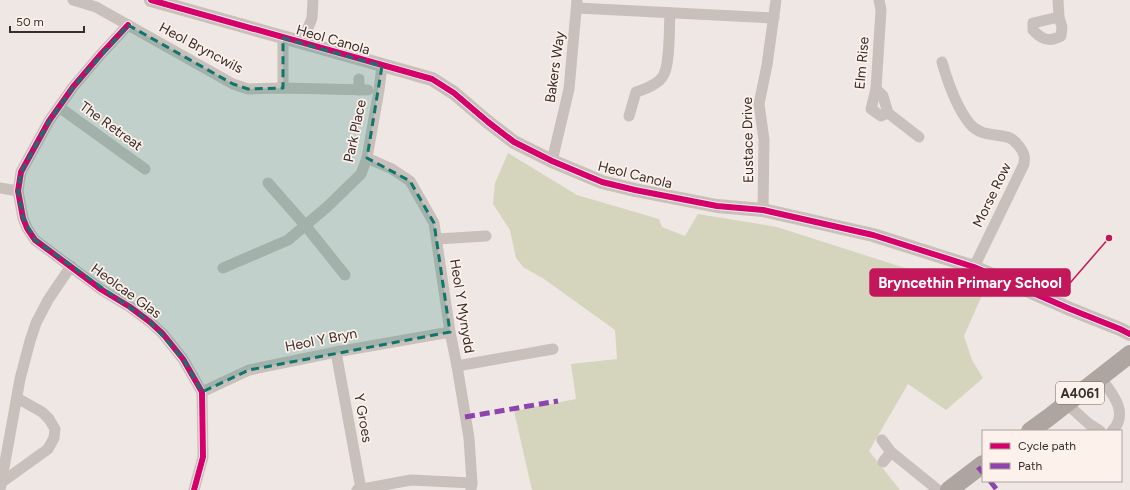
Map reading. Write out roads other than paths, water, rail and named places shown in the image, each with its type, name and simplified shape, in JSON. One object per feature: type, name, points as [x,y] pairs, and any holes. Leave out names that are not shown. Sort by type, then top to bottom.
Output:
[{"type":"main road","name":"A4061","points":[[1031,430],[1130,354]]},
{"type":"main road","points":[[948,490],[982,465]]},
{"type":"street","name":"Heol Bryncwils","points":[[73,0],[96,7],[233,84],[248,89],[362,86]]},
{"type":"street","name":"Heol Canola","points":[[151,0],[432,79],[454,92],[501,133],[514,142],[552,161],[602,182],[717,206],[763,210],[873,235],[974,267],[1130,334]]},
{"type":"street","points":[[302,43],[312,18],[313,0]]},
{"type":"street","name":"Eustace Drive","points":[[763,210],[764,140],[759,104],[767,65],[776,0]]},
{"type":"street","name":"Elm Rise","points":[[879,0],[881,10],[876,89],[871,109],[881,116],[888,113]]},
{"type":"street","points":[[1058,0],[1059,17]]},
{"type":"street","points":[[577,4],[670,13],[774,18]]},
{"type":"street","name":"Bakers Way","points":[[552,161],[570,89],[577,4]]},
{"type":"street","points":[[629,116],[636,92],[657,82],[664,75],[667,65],[670,13]]},
{"type":"street","points":[[0,188],[18,191],[21,172],[49,121],[73,87],[128,25]]},
{"type":"street","points":[[283,38],[283,88]]},
{"type":"street","name":"Morse Row","points":[[942,62],[960,108],[970,124],[986,134],[1011,139],[1018,144],[1024,156],[1024,164],[974,267]]},
{"type":"street","name":"Park Place","points":[[226,263],[288,240],[327,207],[361,174],[366,158],[382,66]]},
{"type":"street","points":[[876,89],[883,96],[888,113],[919,137]]},
{"type":"street","name":"The Retreat","points":[[59,107],[145,169]]},
{"type":"street","name":"Heol Y Mynydd","points":[[366,158],[392,169],[410,181],[434,223],[450,332],[469,438],[471,486]]},
{"type":"street","points":[[268,183],[345,275]]},
{"type":"street","name":"Heolcae Glas","points":[[18,191],[23,218],[27,228],[35,240],[102,290],[130,307],[150,322],[183,359],[202,392],[204,457],[194,490]]},
{"type":"street","points":[[437,239],[486,236]]},
{"type":"street","points":[[1,486],[20,379],[36,323],[48,300],[71,266]]},
{"type":"street","name":"Heol Y Bryn","points":[[202,392],[249,370],[336,352],[450,332]]},
{"type":"street","points":[[457,366],[553,349]]},
{"type":"street","name":"Y Groes","points":[[336,352],[359,490]]},
{"type":"street","points":[[1100,377],[1115,397],[1120,409],[1120,420],[1113,430]]},
{"type":"street","points":[[1,486],[48,449],[54,438],[55,429],[49,419],[42,412],[17,398]]},
{"type":"street","points":[[1067,404],[1089,424],[1098,430]]},
{"type":"street","points":[[882,440],[891,452],[938,490]]},
{"type":"street","points":[[883,462],[891,452]]},
{"type":"street","points":[[359,490],[411,480],[471,486]]},
{"type":"place","name":"Bryncethin Primary School","points":[[1109,238]]}]
